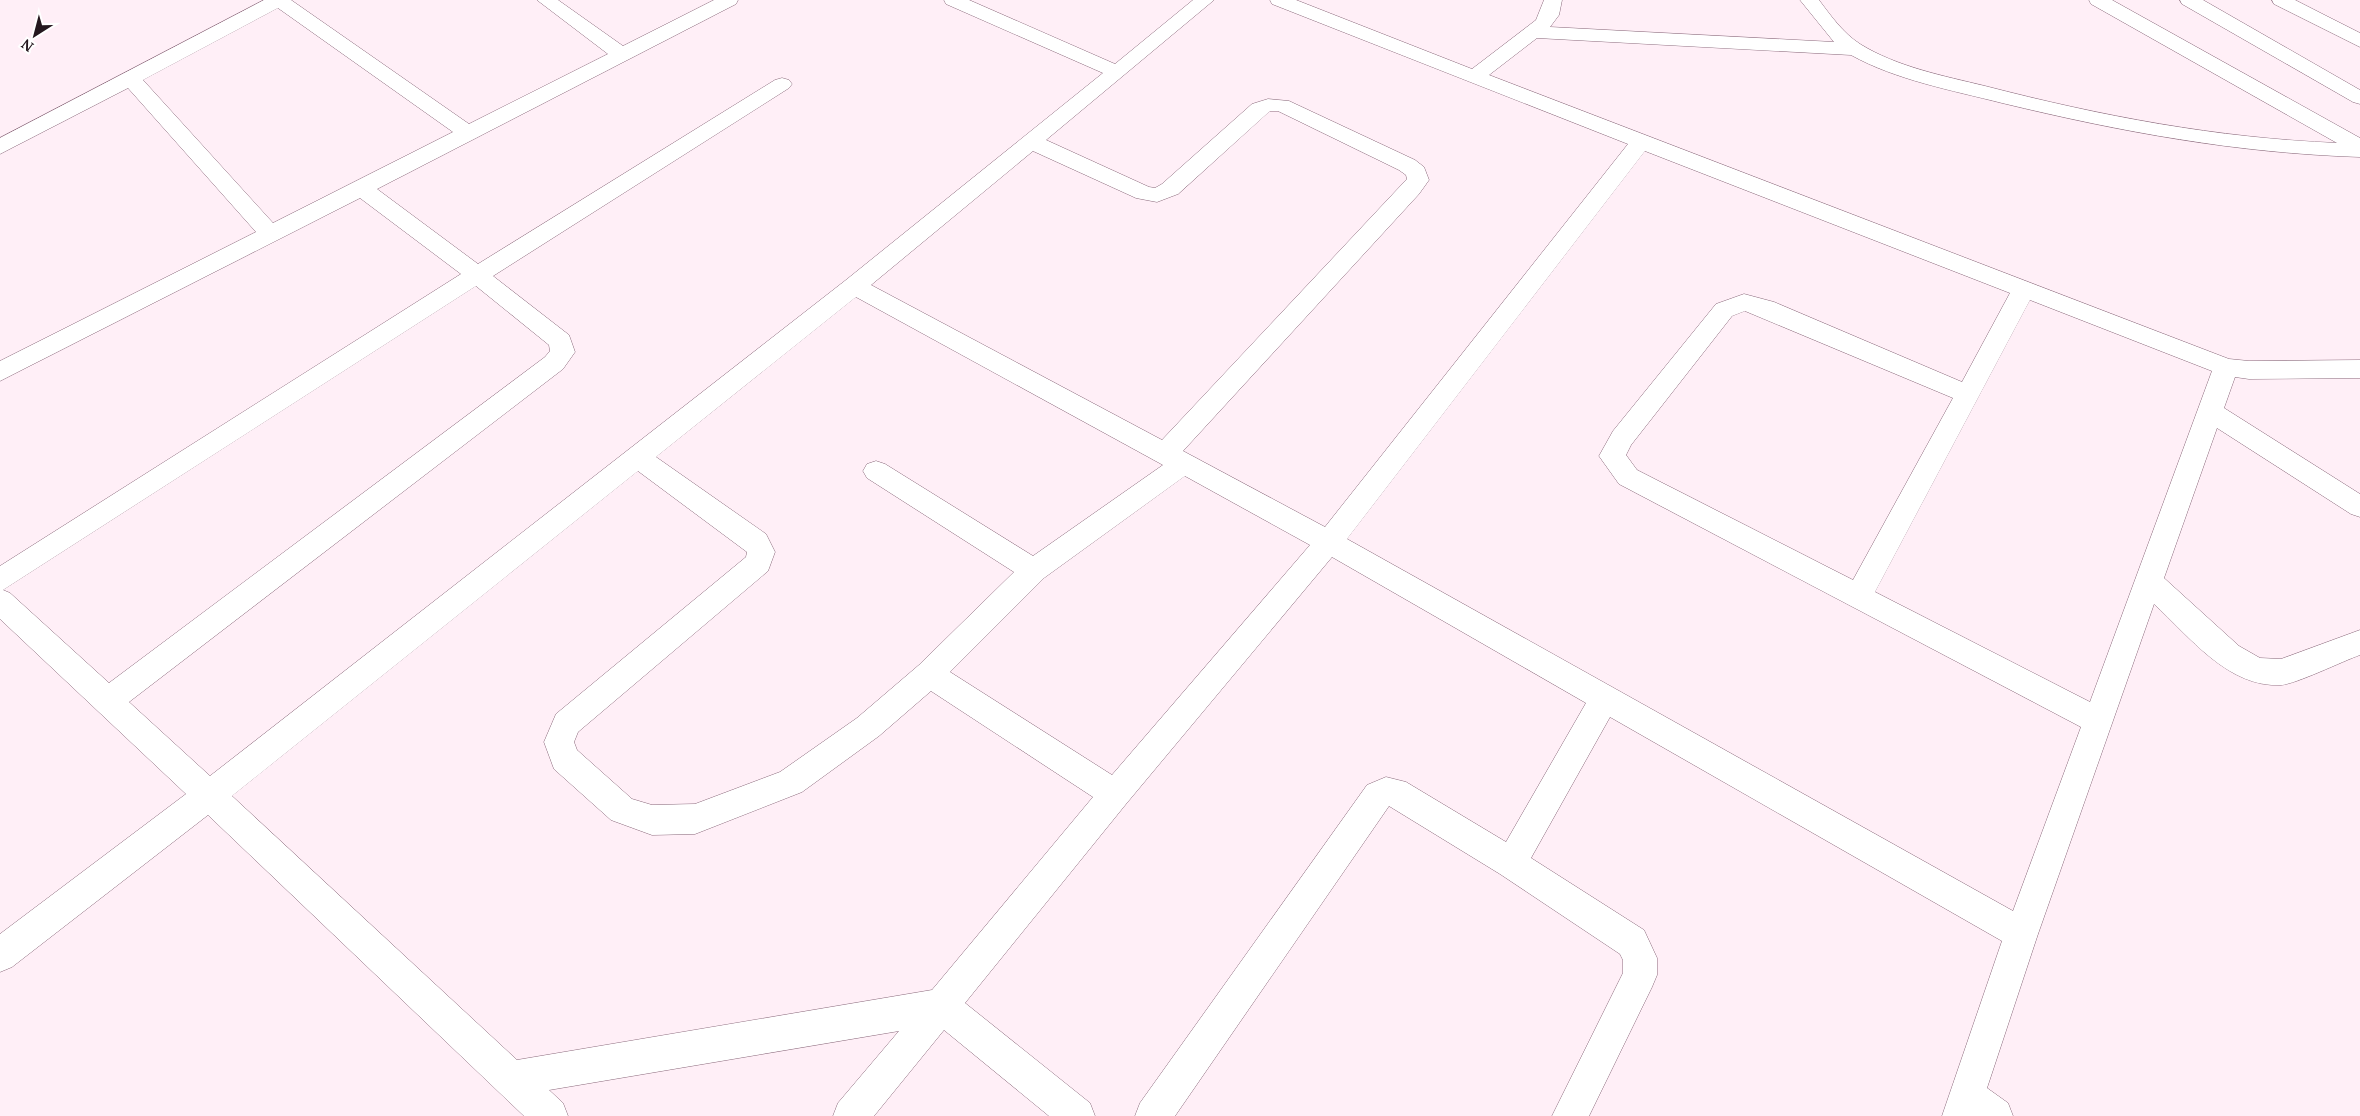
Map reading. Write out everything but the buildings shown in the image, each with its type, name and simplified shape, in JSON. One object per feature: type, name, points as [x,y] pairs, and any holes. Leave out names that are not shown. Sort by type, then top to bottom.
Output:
[{"type":"street","points":[[0,147],[279,0],[468,133]]},
{"type":"street","points":[[546,0],[622,55]]},
{"type":"street","points":[[0,372],[729,0]]},
{"type":"street","points":[[953,0],[1117,72]]},
{"type":"street","points":[[0,955],[209,794],[854,286],[1204,0]]},
{"type":"street","points":[[1279,0],[1641,142],[2226,367],[2249,370],[2360,369]]},
{"type":"street","points":[[1474,77],[1546,20],[1553,0]]},
{"type":"street","points":[[1809,0],[1832,32],[1856,50],[1874,59],[1946,82],[2123,123],[2242,143],[2360,148]]},
{"type":"street","points":[[2098,0],[2360,148]]},
{"type":"street","points":[[2189,0],[2360,98]]},
{"type":"street","points":[[2281,0],[2360,41]]},
{"type":"street","points":[[1533,32],[1856,50]]},
{"type":"street","points":[[131,79],[270,234]]},
{"type":"street","points":[[0,580],[477,275],[782,84]]},
{"type":"street","points":[[637,457],[756,542],[761,552],[758,563],[567,723],[559,742],[565,759],[622,810],[652,820],[695,819],[791,782],[868,727],[929,674],[1034,570],[1174,459],[1418,180],[1416,172],[1407,165],[1282,105],[1268,105],[1259,108],[1170,189],[1157,194],[1144,193],[1032,142]]},
{"type":"street","points":[[851,1116],[1116,794],[1329,542],[1641,142]]},
{"type":"street","points":[[108,701],[554,363],[563,352],[560,341],[477,275],[361,188]]},
{"type":"street","points":[[854,286],[1329,542],[2021,934]]},
{"type":"street","points":[[1858,597],[2024,289]]},
{"type":"street","points":[[1967,394],[1766,308],[1744,302],[1724,310],[1622,438],[1612,456],[1628,477],[2098,721]]},
{"type":"street","points":[[1995,1116],[1963,1106],[2021,934],[2226,367]]},
{"type":"street","points":[[2210,411],[2360,508]]},
{"type":"street","points":[[876,471],[1034,570]]},
{"type":"street","points":[[2149,582],[2229,655],[2256,670],[2282,672],[2360,642]]},
{"type":"street","points":[[0,601],[209,794],[550,1116]]},
{"type":"street","points":[[929,674],[1116,794]]},
{"type":"street","points":[[1511,863],[1605,698]]},
{"type":"street","points":[[1153,1116],[1378,795],[1386,791],[1395,792],[1511,863],[1632,942],[1640,958],[1640,975],[1570,1116]]},
{"type":"street","points":[[511,1079],[942,1006],[1077,1116]]}]
